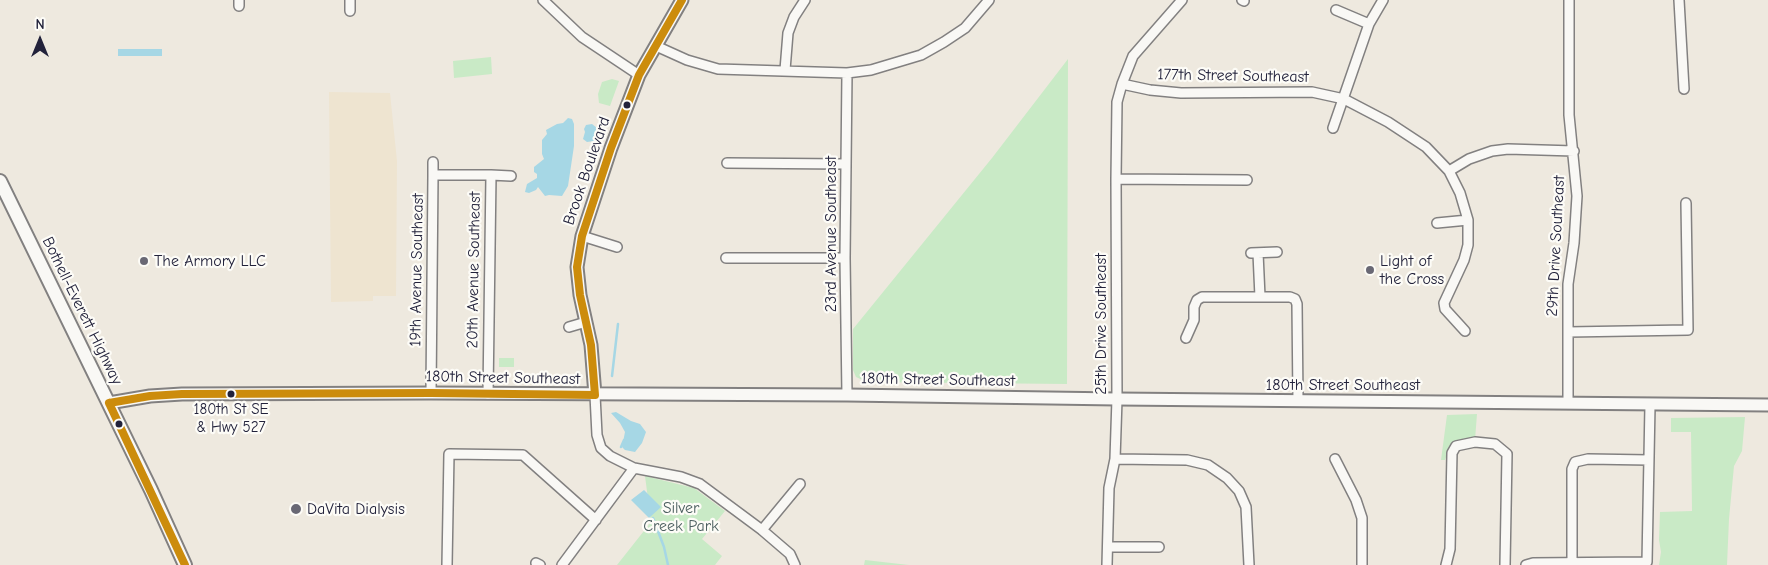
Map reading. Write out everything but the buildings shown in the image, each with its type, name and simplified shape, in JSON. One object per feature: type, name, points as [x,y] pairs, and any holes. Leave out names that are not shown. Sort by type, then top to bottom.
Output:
[{"type":"main road","name":"Bothell-Everett Highway","points":[[0,181],[151,490],[185,565]]},
{"type":"street","points":[[350,0],[350,11]]},
{"type":"street","points":[[543,0],[582,37],[639,75]]},
{"type":"street","name":"Brook Boulevard","points":[[595,395],[591,345],[577,266],[582,236],[611,148],[639,75],[682,0]]},
{"type":"street","points":[[785,70],[788,33],[794,17],[805,0]]},
{"type":"street","points":[[656,46],[687,60],[718,69],[848,73],[871,70],[921,55],[965,28],[989,0]]},
{"type":"street","name":"25th Drive Southeast","points":[[1108,565],[1109,488],[1115,459],[1117,400],[1117,102],[1133,56],[1182,0]]},
{"type":"street","points":[[1333,128],[1369,24],[1383,0]]},
{"type":"street","name":"29th Drive Southeast","points":[[1568,403],[1568,284],[1574,243],[1577,196],[1569,115],[1569,0]]},
{"type":"street","points":[[1679,0],[1684,89]]},
{"type":"street","points":[[1336,10],[1369,24]]},
{"type":"street","name":"23rd Avenue Southeast","points":[[847,395],[845,164],[848,73]]},
{"type":"street","name":"177th Street Southeast","points":[[1122,84],[1150,90],[1181,93],[1312,92],[1344,99],[1388,122],[1426,147],[1449,171],[1460,193],[1468,220],[1468,245],[1464,260],[1444,303],[1445,309],[1465,331]]},
{"type":"street","points":[[1449,171],[1469,159],[1508,148],[1574,151]]},
{"type":"street","points":[[433,162],[433,175]]},
{"type":"street","points":[[727,164],[845,164]]},
{"type":"street","name":"19th Avenue Southeast","points":[[431,393],[433,175],[462,175]]},
{"type":"street","name":"20th Avenue Southeast","points":[[462,175],[491,175],[488,394]]},
{"type":"street","points":[[491,175],[511,176]]},
{"type":"street","points":[[1116,179],[1247,180]]},
{"type":"street","points":[[1568,332],[1688,330],[1686,203]]},
{"type":"street","points":[[1437,223],[1468,220]]},
{"type":"street","points":[[582,236],[617,247]]},
{"type":"street","points":[[1260,297],[1255,253],[1277,252]]},
{"type":"street","points":[[726,258],[845,258]]},
{"type":"street","points":[[1186,338],[1194,320],[1194,307],[1197,300],[1202,297],[1290,297],[1295,299],[1298,304],[1298,401]]},
{"type":"street","points":[[569,327],[586,322]]},
{"type":"street","name":"180th Street Southeast","points":[[109,403],[150,396],[182,394],[431,393],[847,395],[1117,400],[1768,405]]},
{"type":"street","points":[[595,395],[597,434],[601,448],[610,456],[634,468],[681,477],[700,484],[762,530],[790,554],[795,565]]},
{"type":"street","points":[[1526,565],[1533,563],[1647,562],[1650,405]]},
{"type":"street","points":[[1446,565],[1450,549],[1452,453],[1456,446],[1475,442],[1495,444],[1507,454],[1505,565]]},
{"type":"street","points":[[447,565],[449,454],[523,455],[596,520]]},
{"type":"street","points":[[1115,459],[1187,460],[1208,465],[1230,481],[1239,491],[1246,507],[1249,565]]},
{"type":"street","points":[[1335,459],[1356,500],[1362,518],[1362,565]]},
{"type":"street","points":[[1572,564],[1572,469],[1575,462],[1588,459],[1649,460]]},
{"type":"street","points":[[562,565],[634,468]]},
{"type":"street","points":[[762,530],[800,484]]},
{"type":"street","points":[[1108,547],[1159,547]]},
{"type":"shaded area","points":[[329,92],[390,93],[397,161],[396,296],[373,296],[373,301],[331,302]]},
{"type":"green space","points":[[491,57],[492,74],[454,78],[453,61]]},
{"type":"green space","points":[[1068,59],[1067,384],[867,382],[856,377],[853,370],[853,329],[992,158]]},
{"type":"green space","points":[[612,79],[619,81],[610,106],[599,103],[598,94],[602,82]]},
{"type":"green space","points":[[499,358],[514,358],[514,367],[499,367]]},
{"type":"green space","points":[[1477,414],[1475,440],[1456,441],[1450,446],[1445,460],[1441,460],[1447,415]]},
{"type":"green space","points":[[1745,417],[1742,451],[1734,466],[1727,565],[1659,565],[1661,552],[1659,540],[1660,512],[1692,511],[1691,432],[1671,432],[1671,418]]},
{"type":"green space","name":"Silver Creek Park","points":[[645,476],[694,488],[725,511],[702,539],[722,556],[715,565],[617,565],[651,522]]},
{"type":"green space","points":[[865,560],[909,565],[864,565]]},
{"type":"water","points":[[118,49],[162,49],[162,56],[118,56]]},
{"type":"water","points":[[568,118],[572,119],[574,124],[574,146],[568,186],[562,196],[545,196],[538,187],[529,193],[525,192],[527,184],[537,178],[534,167],[544,159],[542,140],[547,134],[546,130],[563,123]]},
{"type":"water","points":[[592,124],[597,128],[599,136],[594,141],[587,142],[583,139],[584,129],[586,125]]},
{"type":"water","points":[[616,412],[640,424],[646,432],[642,443],[635,452],[625,450],[622,447],[625,432],[611,413]]},
{"type":"water","points":[[644,490],[661,507],[649,518],[631,500]]},
{"type":"waterway","points":[[612,376],[618,324]]},
{"type":"waterway","points":[[621,447],[624,440]]},
{"type":"waterway","points":[[653,518],[664,547],[668,565]]},
{"type":"transit line","points":[[595,395],[591,345],[580,295],[577,267],[582,236],[611,148],[639,75],[682,0]]},
{"type":"transit line","points":[[109,403],[150,396],[182,394],[431,393],[595,395]]},
{"type":"transit line","points":[[109,403],[185,565]]},
{"type":"place","name":"The Armory LLC","points":[[144,261]]},
{"type":"place","name":"Light of the Cross","points":[[1370,270]]},
{"type":"place","name":"180th St SE & Hwy 527","points":[[231,394]]},
{"type":"place","name":"DaVita Dialysis","points":[[296,509]]}]
